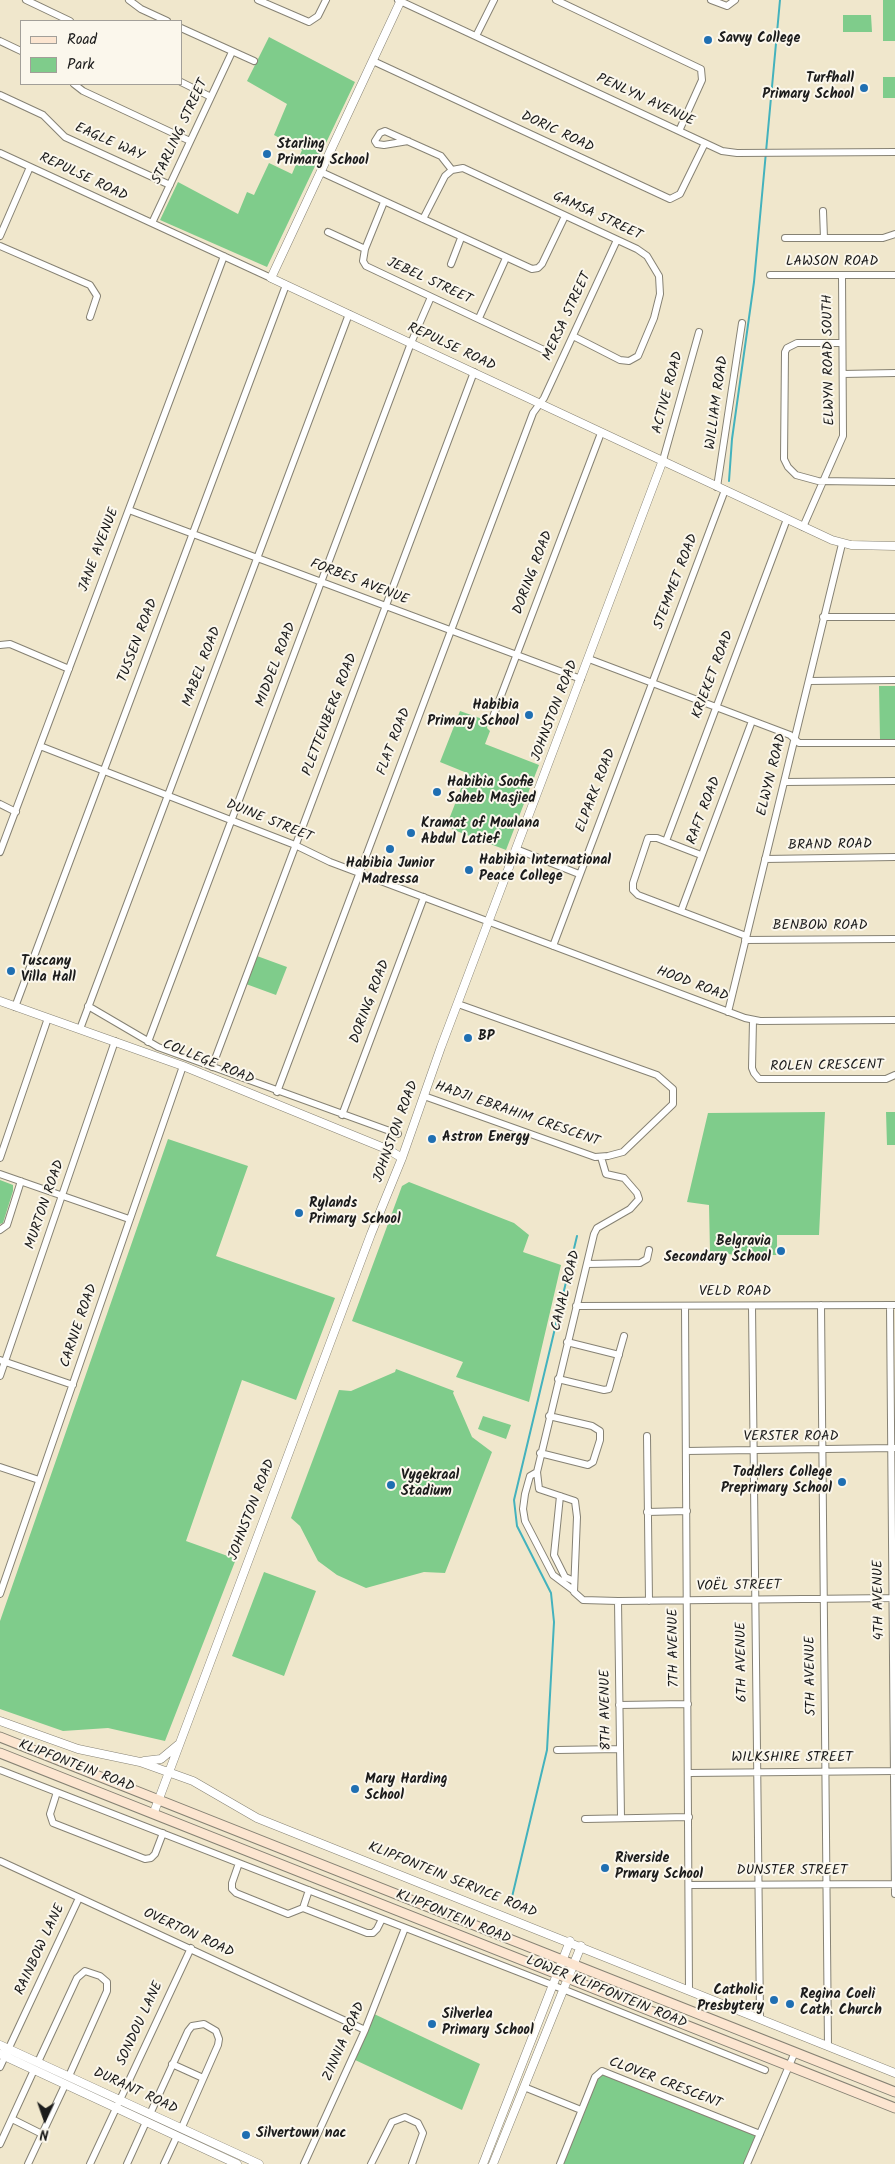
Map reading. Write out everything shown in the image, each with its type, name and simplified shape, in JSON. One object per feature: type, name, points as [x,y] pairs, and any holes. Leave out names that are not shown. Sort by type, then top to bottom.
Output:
[{"type":"main road","name":"KLIPFONTEIN ROAD","points":[[0,1737],[159,1798],[895,2092]]},
{"type":"main road","name":"KLIPFONTEIN ROAD","points":[[0,1753],[154,1812],[558,1975],[895,2108]]},
{"type":"street","points":[[26,0],[68,20]]},
{"type":"street","points":[[129,0],[141,9],[165,20]]},
{"type":"street","points":[[258,0],[309,22],[318,16],[326,0]]},
{"type":"street","points":[[271,278],[400,0]]},
{"type":"street","name":"PENLYN AVENUE","points":[[400,0],[705,143],[733,153],[895,152]]},
{"type":"street","points":[[476,36],[494,0]]},
{"type":"street","points":[[556,0],[701,69],[702,80],[679,131]]},
{"type":"street","points":[[710,0],[727,6],[734,0]]},
{"type":"street","points":[[182,28],[254,61]]},
{"type":"street","points":[[0,41],[20,51]]},
{"type":"street","name":"STARLING STREET","points":[[152,223],[232,52]]},
{"type":"street","name":"DORIC ROAD","points":[[373,60],[670,199],[680,194],[705,143]]},
{"type":"street","points":[[182,82],[211,97]]},
{"type":"street","points":[[75,85],[83,91],[190,140]]},
{"type":"street","name":"EAGLE WAY","points":[[0,95],[42,116],[65,137],[170,185]]},
{"type":"street","points":[[408,141],[444,158],[452,170],[443,179],[423,219]]},
{"type":"street","name":"REPULSE ROAD","points":[[0,153],[842,544],[895,546]]},
{"type":"street","points":[[0,236],[30,167]]},
{"type":"street","name":"GAMSA STREET","points":[[452,170],[466,169],[647,256],[659,276],[661,287],[658,306],[642,348],[636,358],[625,361],[573,336]]},
{"type":"street","points":[[320,172],[530,269],[538,268],[565,216]]},
{"type":"street","points":[[328,232],[365,249],[384,202]]},
{"type":"street","points":[[824,211],[824,238]]},
{"type":"street","points":[[785,238],[883,238],[895,234]]},
{"type":"street","points":[[451,264],[461,238]]},
{"type":"street","name":"MERSA STREET","points":[[540,403],[617,240]]},
{"type":"street","points":[[0,246],[90,285],[97,296],[90,317]]},
{"type":"street","name":"JEBEL STREET","points":[[365,249],[363,261],[366,266],[544,350]]},
{"type":"street","name":"JANE AVENUE","points":[[0,852],[224,256]]},
{"type":"street","points":[[479,318],[506,258]]},
{"type":"street","name":"LAWSON ROAD","points":[[770,275],[895,275]]},
{"type":"street","name":"ELWYN ROAD SOUTH","points":[[804,527],[843,436],[842,275]]},
{"type":"street","name":"TUSSEN ROAD","points":[[15,1006],[286,285]]},
{"type":"street","name":"MIDDEL ROAD","points":[[148,1042],[411,343],[431,297]]},
{"type":"street","name":"MABEL ROAD","points":[[80,1029],[349,314]]},
{"type":"street","name":"WILLIAM ROAD","points":[[721,488],[742,323]]},
{"type":"street","name":"ACTIVE ROAD","points":[[662,460],[699,332]]},
{"type":"street","points":[[842,343],[792,345],[787,348],[784,359],[784,459],[796,475],[823,482],[895,482]]},
{"type":"street","name":"PLETTENBERG ROAD","points":[[212,1067],[474,372]]},
{"type":"street","points":[[843,374],[895,373]]},
{"type":"street","name":"FLAT ROAD","points":[[277,1092],[533,413],[540,403]]},
{"type":"street","name":"DORING ROAD","points":[[491,722],[601,433]]},
{"type":"street","name":"JOHNSTON ROAD","points":[[154,1812],[355,1276],[402,1158],[488,922],[589,659],[662,460]]},
{"type":"street","name":"STEMMET ROAD","points":[[652,682],[721,488]]},
{"type":"street","name":"FORBES AVENUE","points":[[129,510],[581,679]]},
{"type":"street","name":"KRIEKET ROAD","points":[[666,841],[787,519]]},
{"type":"street","name":"ELWYN ROAD","points":[[728,1012],[842,544]]},
{"type":"street","points":[[823,617],[895,617]]},
{"type":"street","points":[[0,646],[10,644],[69,669]]},
{"type":"street","points":[[589,659],[790,735],[801,744],[895,743]]},
{"type":"street","points":[[809,681],[895,680]]},
{"type":"street","name":"ELPARK ROAD","points":[[553,946],[652,682]]},
{"type":"street","name":"RAFT ROAD","points":[[681,910],[752,721]]},
{"type":"street","name":"DUINE STREET","points":[[40,746],[295,844],[322,859],[488,922]]},
{"type":"street","points":[[784,782],[895,781]]},
{"type":"street","points":[[0,804],[16,812]]},
{"type":"street","name":"BENBOW ROAD","points":[[666,841],[653,837],[646,840],[633,883],[633,890],[638,895],[681,910],[746,938],[895,939]]},
{"type":"street","points":[[666,841],[701,855]]},
{"type":"street","points":[[516,849],[579,874]]},
{"type":"street","name":"BRAND ROAD","points":[[765,859],[895,857]]},
{"type":"street","name":"DORING ROAD","points":[[342,1115],[424,898]]},
{"type":"street","name":"HOOD ROAD","points":[[488,922],[753,1020],[895,1020]]},
{"type":"street","name":"COLLEGE ROAD","points":[[0,1001],[183,1066],[389,1150],[402,1158]]},
{"type":"street","name":"HADJI EBRAHIM CRESCENT","points":[[424,1096],[589,1156],[601,1157],[623,1152],[671,1108],[674,1099],[673,1088],[662,1077],[458,1004]]},
{"type":"street","points":[[88,1006],[148,1042],[277,1092],[398,1134]]},
{"type":"street","points":[[0,1158],[48,1018]]},
{"type":"street","name":"ROLEN CRESCENT","points":[[753,1020],[752,1068],[759,1079],[886,1079],[895,1075]]},
{"type":"street","name":"MURTON ROAD","points":[[0,1376],[2,1360],[116,1042]]},
{"type":"street","name":"CARNIE ROAD","points":[[0,1594],[183,1066]]},
{"type":"street","name":"CANAL ROAD","points":[[537,1472],[567,1342],[597,1228],[630,1209],[639,1199],[637,1193],[624,1178],[606,1174],[602,1168],[601,1157]]},
{"type":"street","points":[[0,1174],[129,1219]]},
{"type":"street","points":[[0,1230],[7,1225],[21,1181]]},
{"type":"street","points":[[587,1264],[640,1263],[646,1259],[650,1250]]},
{"type":"street","name":"5TH AVENUE","points":[[821,1305],[828,2046]]},
{"type":"street","name":"VELD ROAD","points":[[576,1306],[892,1305]]},
{"type":"street","name":"4TH AVENUE","points":[[892,1305],[895,1894]]},
{"type":"street","name":"7TH AVENUE","points":[[685,1306],[690,1990]]},
{"type":"street","name":"6TH AVENUE","points":[[752,1306],[760,2018]]},
{"type":"street","points":[[558,1379],[608,1390],[611,1387],[624,1336]]},
{"type":"street","points":[[567,1342],[620,1355]]},
{"type":"street","points":[[2,1360],[73,1385]]},
{"type":"street","points":[[540,1453],[588,1465],[593,1462],[600,1440],[600,1431],[592,1426],[549,1416]]},
{"type":"street","points":[[647,1436],[649,1600]]},
{"type":"street","name":"VERSTER ROAD","points":[[686,1451],[893,1448]]},
{"type":"street","points":[[0,1467],[39,1480]]},
{"type":"street","points":[[537,1472],[539,1489],[573,1498],[576,1505],[573,1590],[553,1575],[525,1521],[523,1505],[526,1488],[530,1476],[537,1472]]},
{"type":"street","points":[[560,1496],[555,1533],[555,1559],[565,1576],[574,1581]]},
{"type":"street","points":[[647,1512],[687,1511]]},
{"type":"street","name":"VOËL STREET","points":[[573,1590],[583,1600],[894,1598]]},
{"type":"street","name":"8TH AVENUE","points":[[618,1600],[621,1818]]},
{"type":"street","points":[[620,1705],[688,1704]]},
{"type":"street","name":"KLIPFONTEIN SERVICE ROAD","points":[[0,1721],[95,1754],[140,1762],[170,1772],[205,1787],[252,1815],[895,2073]]},
{"type":"street","points":[[140,1762],[161,1760],[181,1742]]},
{"type":"street","points":[[557,1750],[620,1749]]},
{"type":"street","name":"LOWER KLIPFONTEIN ROAD","points":[[0,1770],[382,1918],[765,2070]]},
{"type":"street","name":"WILKSHIRE STREET","points":[[689,1773],[894,1771]]},
{"type":"street","points":[[57,1792],[50,1814],[54,1823],[145,1859],[151,1858],[156,1854],[163,1833]]},
{"type":"street","points":[[585,1819],[689,1817]]},
{"type":"street","name":"OVERTON ROAD","points":[[0,1861],[365,2030]]},
{"type":"street","points":[[239,1863],[232,1883],[232,1889],[236,1893],[288,1914],[303,1908],[367,1933],[373,1933],[382,1918]]},
{"type":"street","name":"DUNSTER STREET","points":[[689,1886],[895,1884]]},
{"type":"street","points":[[303,1908],[310,1890]]},
{"type":"street","name":"RAINBOW LANE","points":[[0,2067],[2,2055],[8,2048],[79,1898]]},
{"type":"street","name":"ZINNIA ROAD","points":[[304,2164],[365,2030],[405,1928]]},
{"type":"street","points":[[493,2164],[506,2120],[570,1941]]},
{"type":"street","points":[[483,2164],[524,2087],[581,1946]]},
{"type":"street","name":"SONDOU LANE","points":[[90,2164],[191,1948]]},
{"type":"street","points":[[38,2062],[77,1978],[86,1971],[100,1976],[107,1982],[107,1991],[69,2076]]},
{"type":"street","points":[[150,2114],[172,2064],[192,2026],[200,2024],[213,2028],[218,2034],[218,2045],[182,2127]]},
{"type":"street","name":"DURANT ROAD","points":[[0,2045],[259,2164]]},
{"type":"street","points":[[747,2164],[795,2052]]},
{"type":"street","name":"DURANT ROAD","points":[[2,2055],[234,2163]]},
{"type":"street","points":[[172,2064],[203,2078]]},
{"type":"street","points":[[0,2144],[34,2070]]},
{"type":"street","name":"CLOVER CRESCENT","points":[[560,2164],[595,2077],[602,2071],[760,2134]]},
{"type":"street","points":[[28,2164],[65,2085]]},
{"type":"street","points":[[524,2087],[581,2110]]},
{"type":"street","points":[[371,2164],[392,2122],[405,2117],[418,2123],[424,2133],[412,2164]]},
{"type":"street","points":[[12,2119],[42,2134]]},
{"type":"street","points":[[127,2164],[146,2122]]},
{"type":"street","points":[[164,2164],[177,2136]]},
{"type":"street","points":[[234,2163],[236,2153]]},
{"type":"green space","points":[[883,0],[895,0],[895,41],[883,41]]},
{"type":"green space","points":[[843,15],[871,15],[872,32],[843,32]]},
{"type":"green space","name":"Starling Primary School","points":[[269,37],[355,82],[267,267],[160,220],[178,182],[238,214],[247,192],[254,195],[269,163],[292,174],[302,150],[274,135],[287,104],[247,81]]},
{"type":"green space","points":[[883,77],[895,77],[895,98],[883,98]]},
{"type":"green space","points":[[879,686],[895,686],[895,739],[880,739]]},
{"type":"green space","points":[[460,711],[488,721],[487,728],[490,731],[485,744],[539,765],[506,850],[446,827],[467,773],[440,762]]},
{"type":"green space","points":[[257,956],[287,967],[276,995],[246,984]]},
{"type":"green space","points":[[825,1112],[819,1235],[777,1235],[777,1255],[737,1255],[710,1252],[709,1205],[687,1202],[708,1113]]},
{"type":"green space","points":[[886,1112],[895,1112],[895,1145],[887,1145]]},
{"type":"green space","points":[[168,1139],[248,1166],[216,1256],[335,1298],[296,1400],[242,1380],[186,1541],[236,1559],[165,1741],[108,1728],[63,1731],[0,1709],[0,1621]]},
{"type":"green space","points":[[0,1180],[13,1185],[13,1191],[3,1223],[0,1224]]},
{"type":"green space","points":[[409,1182],[514,1223],[529,1235],[523,1252],[561,1265],[529,1402],[456,1377],[463,1362],[352,1321],[402,1186]]},
{"type":"green space","name":"Vygekraal Stadium","points":[[396,1369],[454,1391],[453,1393],[472,1437],[492,1452],[445,1573],[424,1572],[366,1588],[337,1575],[318,1561],[300,1526],[291,1518],[339,1390],[351,1391],[395,1372]]},
{"type":"green space","points":[[483,1416],[511,1425],[506,1439],[478,1429]]},
{"type":"green space","points":[[264,1572],[316,1591],[284,1676],[232,1656]]},
{"type":"green space","points":[[372,2013],[480,2064],[462,2110],[353,2059]]},
{"type":"green space","points":[[598,2072],[760,2134],[747,2164],[560,2164]]},
{"type":"waterway","points":[[729,481],[732,439],[754,282],[780,0]]},
{"type":"waterway","points":[[512,1897],[547,1750],[554,1622],[551,1593],[517,1526],[514,1500],[577,1236]]},
{"type":"place","name":"Savvy College","points":[[708,40]]},
{"type":"place","name":"Turfhall Primary School","points":[[864,88]]},
{"type":"place","name":"Starling Primary School","points":[[267,154]]},
{"type":"place","name":"Habibia Primary School","points":[[529,715]]},
{"type":"place","name":"Habibia Soofie Saheb Masjied","points":[[437,792]]},
{"type":"place","name":"Kramat of Moulana Abdul Latief","points":[[411,833]]},
{"type":"place","name":"Habibia Junior Madressa","points":[[390,849]]},
{"type":"place","name":"Habibia International Peace College","points":[[469,870]]},
{"type":"place","name":"Tuscany Villa Hall","points":[[11,971]]},
{"type":"place","name":"BP","points":[[468,1038]]},
{"type":"place","name":"Astron Energy","points":[[432,1139]]},
{"type":"place","name":"Rylands Primary School","points":[[299,1213]]},
{"type":"place","name":"Belgravia Secondary School","points":[[781,1251]]},
{"type":"place","name":"Toddlers College Preprimary School","points":[[842,1482]]},
{"type":"place","name":"Vygekraal Stadium","points":[[391,1485]]},
{"type":"place","name":"Mary Harding School","points":[[355,1789]]},
{"type":"place","name":"Riverside Prmary School","points":[[605,1868]]},
{"type":"place","name":"Catholic Presbytery","points":[[774,2000]]},
{"type":"place","name":"Regina Coeli Cath. Church","points":[[790,2004]]},
{"type":"place","name":"Silverlea Primary School","points":[[432,2024]]},
{"type":"place","name":"Silvertown nac","points":[[246,2135]]}]
